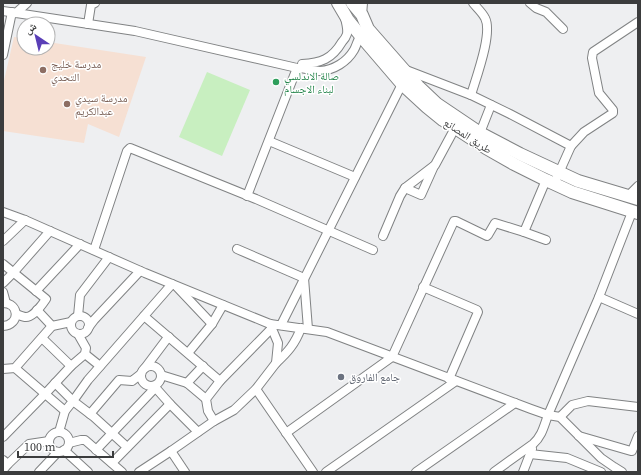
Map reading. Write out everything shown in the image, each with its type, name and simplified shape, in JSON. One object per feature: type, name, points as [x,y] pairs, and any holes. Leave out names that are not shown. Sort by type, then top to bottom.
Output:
[{"type":"main road","name":"طريق المصانع","points":[[352,3],[362,9],[364,32],[402,84],[443,120],[514,164],[553,179],[578,181],[633,198]]},
{"type":"main road","name":"طريق المصانع","points":[[341,7],[364,32],[437,104],[480,133],[520,154],[572,192],[635,212]]},
{"type":"street","points":[[3,55],[6,30],[14,13],[27,3]]},
{"type":"street","points":[[88,24],[91,5],[95,3]]},
{"type":"street","points":[[471,95],[485,44],[487,24],[485,17],[473,3]]},
{"type":"street","points":[[530,3],[536,8],[546,12],[563,29]]},
{"type":"street","points":[[288,66],[314,63],[331,57],[347,35],[341,7]]},
{"type":"street","points":[[3,11],[135,31],[297,68],[319,71],[342,64],[352,55],[364,32]]},
{"type":"street","points":[[524,232],[571,146],[584,132],[613,113],[613,110],[599,93],[592,58],[593,52],[638,22]]},
{"type":"street","points":[[247,196],[297,68]]},
{"type":"street","points":[[401,68],[471,95],[571,146]]},
{"type":"street","points":[[281,325],[402,84]]},
{"type":"street","points":[[480,133],[491,105]]},
{"type":"street","points":[[404,188],[421,195],[455,128]]},
{"type":"street","points":[[269,141],[356,177]]},
{"type":"street","points":[[94,250],[127,151],[130,148],[329,230],[372,250]]},
{"type":"street","points":[[383,236],[404,188],[435,165]]},
{"type":"street","points":[[633,198],[638,186]]},
{"type":"street","points":[[3,212],[25,220],[140,271],[271,326],[281,325],[327,332],[515,403],[548,415],[560,417],[601,458],[622,472]]},
{"type":"street","points":[[494,472],[533,444],[543,431],[548,415],[635,212]]},
{"type":"street","points":[[3,241],[25,220]]},
{"type":"street","points":[[286,433],[392,357],[454,221],[487,236],[495,222],[546,240]]},
{"type":"street","points":[[3,283],[50,231]]},
{"type":"street","points":[[36,291],[80,244]]},
{"type":"street","points":[[238,249],[304,278]]},
{"type":"street","points":[[78,316],[80,295],[109,257]]},
{"type":"street","points":[[3,264],[46,300],[37,310],[27,317],[16,314]]},
{"type":"street","points":[[78,334],[84,333],[94,320],[140,271]]},
{"type":"street","points":[[139,472],[214,421],[234,410],[256,389],[305,329],[304,278]]},
{"type":"street","points":[[59,432],[65,411],[85,384],[173,284]]},
{"type":"street","points":[[173,284],[212,324]]},
{"type":"street","points":[[326,472],[453,380],[478,312],[477,310],[423,288]]},
{"type":"street","points":[[3,292],[5,303],[10,304],[16,314],[13,322],[4,327]]},
{"type":"street","points":[[599,297],[638,314]]},
{"type":"street","points":[[188,353],[212,324],[224,305]]},
{"type":"street","points":[[37,310],[52,326]]},
{"type":"street","points":[[3,437],[71,366],[85,354],[86,348],[78,334],[71,328],[71,322],[75,317],[81,316],[87,319],[89,325],[88,328]]},
{"type":"street","points":[[144,316],[220,381]]},
{"type":"street","points":[[3,369],[15,368],[52,326],[71,322]]},
{"type":"street","points":[[271,326],[278,343],[276,363]]},
{"type":"street","points":[[206,399],[220,381],[271,326]]},
{"type":"street","points":[[170,337],[166,340],[143,371],[141,377],[144,383],[154,387],[198,432]]},
{"type":"street","points":[[42,338],[71,366]]},
{"type":"street","points":[[85,354],[100,366]]},
{"type":"street","points":[[90,414],[119,380],[132,381],[148,366],[156,367],[160,372],[161,375],[159,382],[96,450]]},
{"type":"street","points":[[187,382],[203,366]]},
{"type":"street","points":[[15,368],[65,411]]},
{"type":"street","points":[[161,375],[187,382],[206,399],[208,412],[214,421]]},
{"type":"street","points":[[55,383],[73,401],[127,447]]},
{"type":"street","points":[[256,389],[313,472]]},
{"type":"street","points":[[560,417],[572,405],[588,401],[638,407]]},
{"type":"street","points":[[416,472],[515,403]]},
{"type":"street","points":[[112,464],[170,404]]},
{"type":"street","points":[[69,443],[65,434],[59,432],[53,433],[49,438],[50,447],[55,451],[61,451],[83,470]]},
{"type":"street","points":[[579,436],[630,452],[632,451],[638,436]]},
{"type":"street","points":[[39,472],[66,448],[69,443],[81,440],[85,440],[122,472]]},
{"type":"street","points":[[5,464],[29,444],[49,441]]},
{"type":"street","points":[[523,472],[533,444]]},
{"type":"street","points":[[171,451],[185,472]]},
{"type":"street","points":[[530,454],[567,458],[591,470],[601,472]]},
{"type":"shaded area","name":"مدرسة سيدي عبدالكريم","points":[[14,37],[16,37],[16,56],[56,56],[56,43],[146,57],[119,137],[88,124],[84,143],[3,131],[3,85]]},
{"type":"green space","points":[[207,72],[250,90],[222,156],[179,137]]},
{"type":"place","name":"مدرسة خليج التحدي","points":[[43,70]]},
{"type":"place","name":"صالة الاندلسي لبناء الاجسام","points":[[276,82]]},
{"type":"place","name":"مدرسة سيدي عبدالكريم","points":[[67,104]]},
{"type":"place","name":"جامع الفاروق","points":[[341,377]]}]
